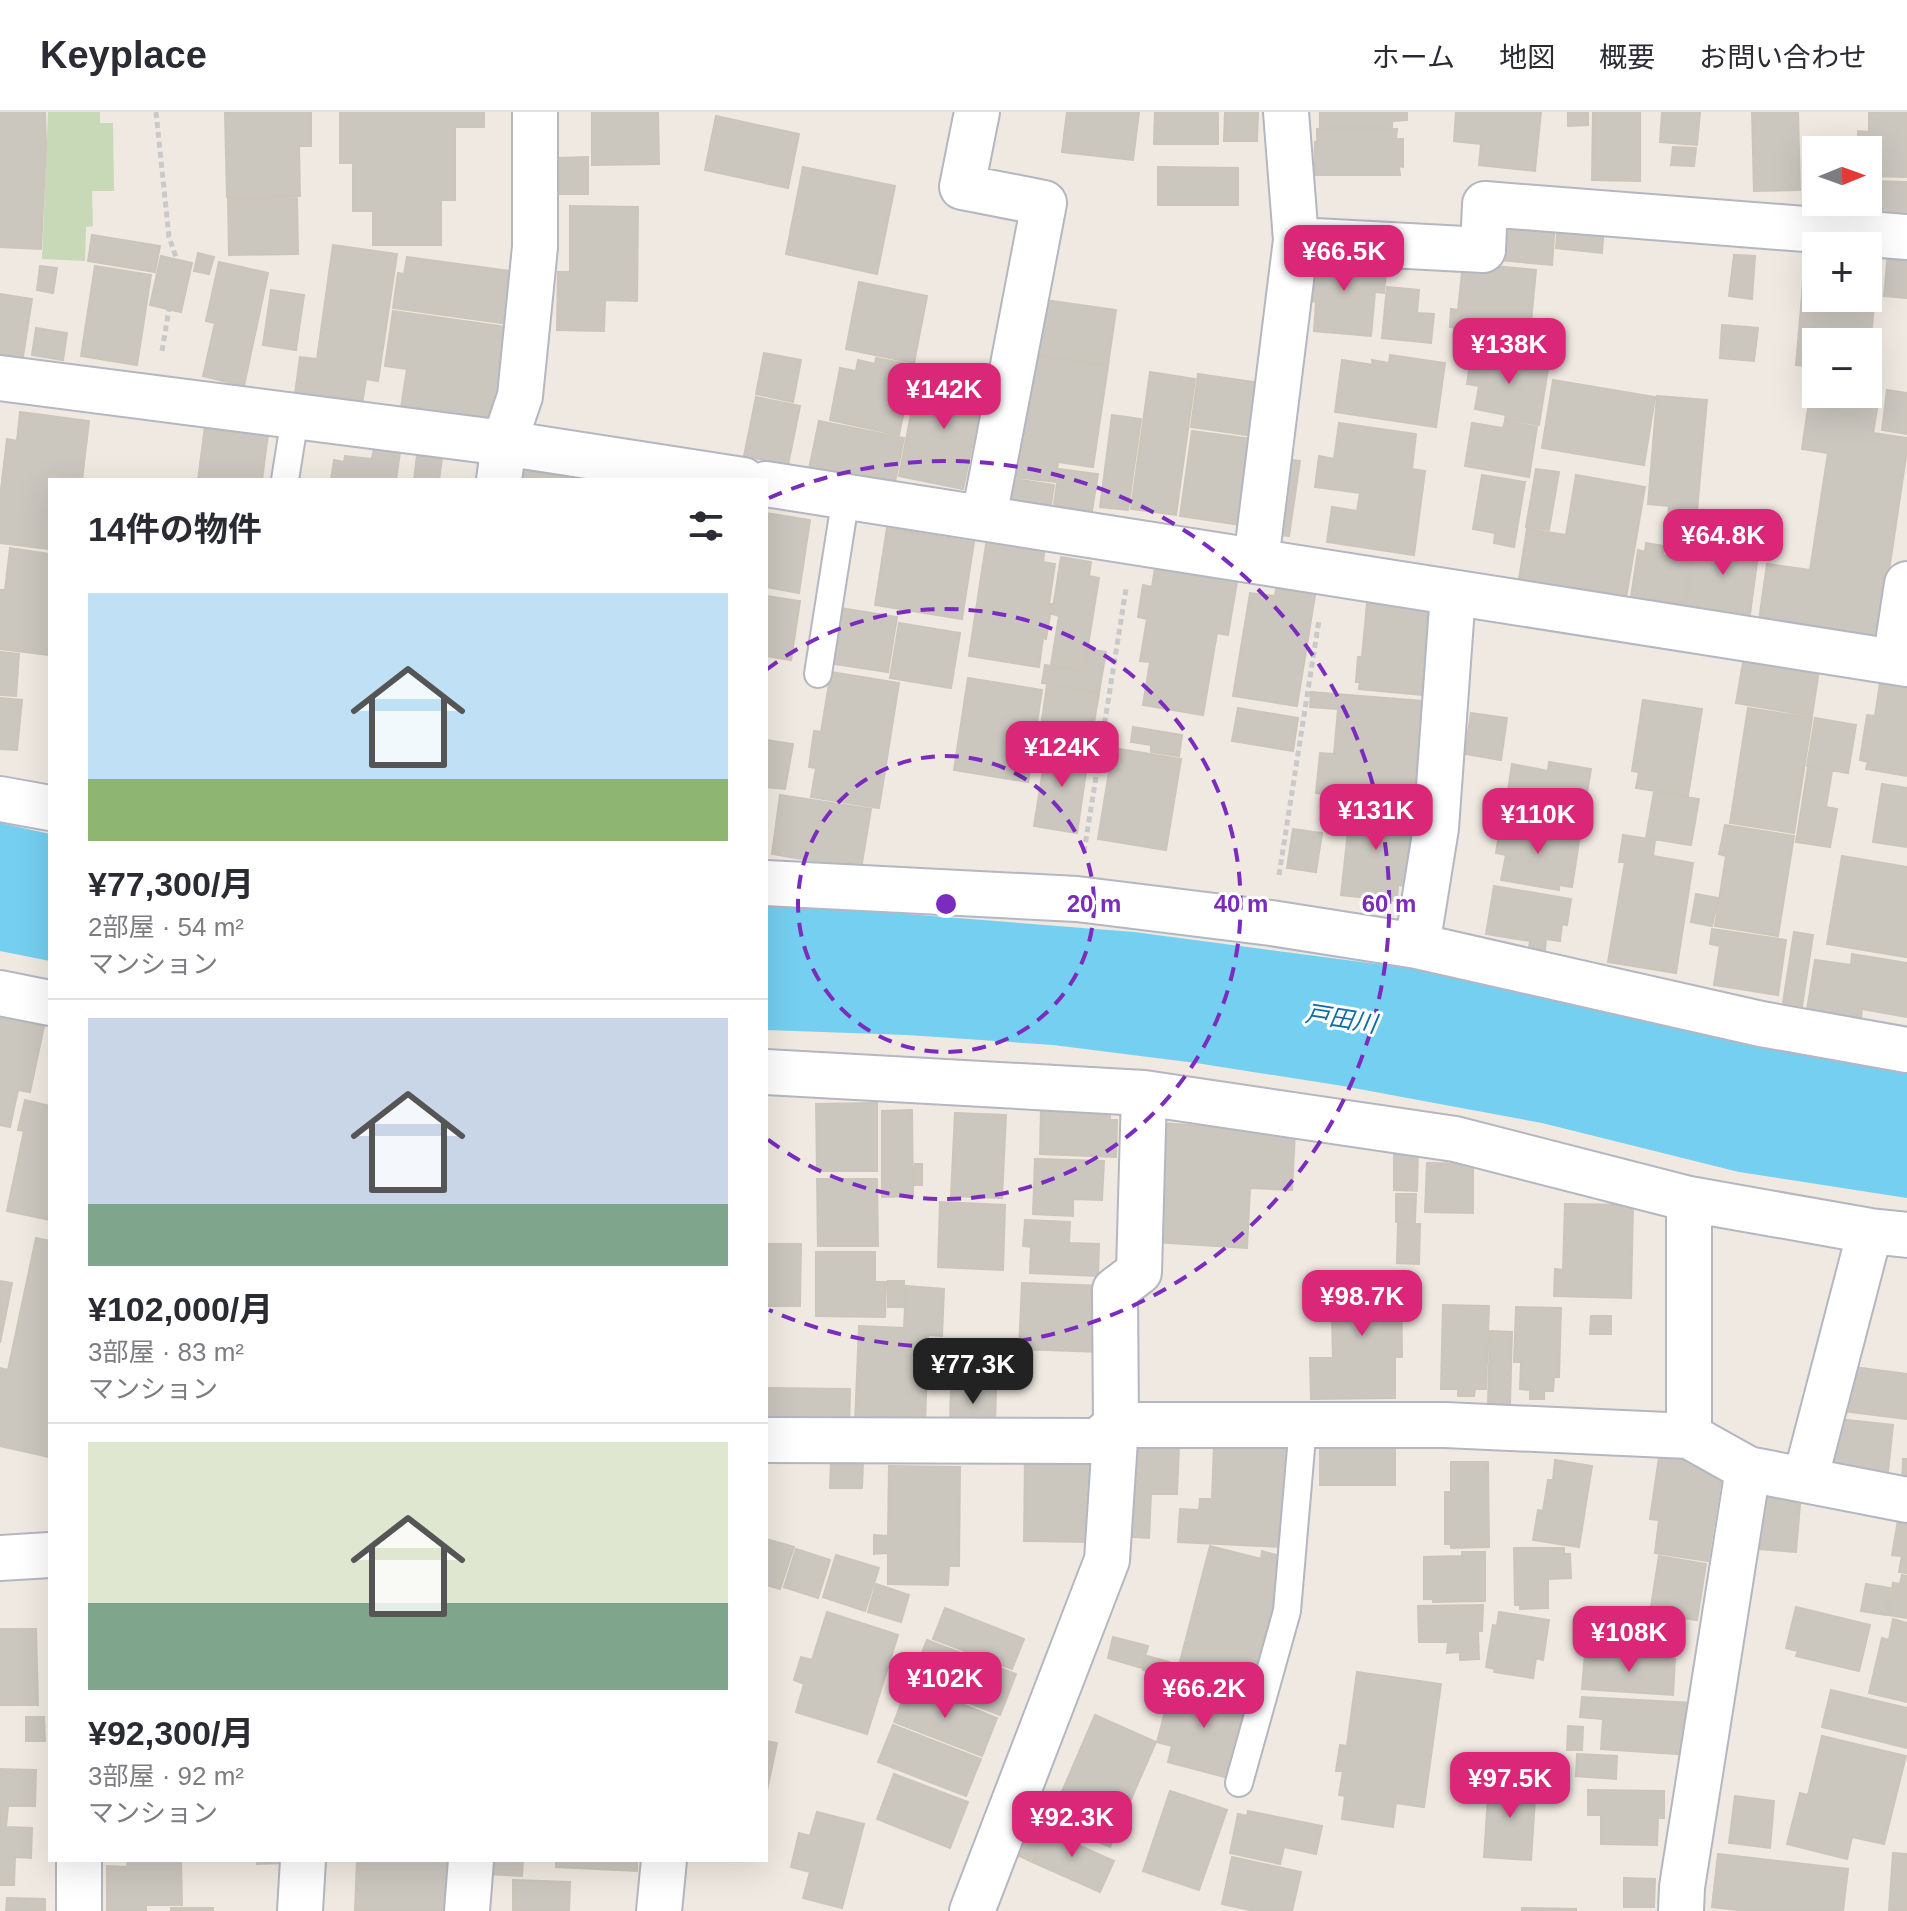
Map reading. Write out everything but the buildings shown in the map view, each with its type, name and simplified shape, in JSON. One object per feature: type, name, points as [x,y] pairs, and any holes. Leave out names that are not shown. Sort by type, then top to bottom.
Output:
[{"type":"street","points":[[501,462],[520,396],[535,247],[535,112]]},
{"type":"street","points":[[977,112],[962,187],[1044,203],[984,517]]},
{"type":"street","points":[[1256,561],[1296,240],[1286,112]]},
{"type":"street","points":[[1296,240],[1483,250],[1485,204],[1907,237]]},
{"type":"street","points":[[0,378],[295,417],[501,462],[716,478]]},
{"type":"street","points":[[768,484],[1901,663],[1907,584]]},
{"type":"street","points":[[1417,946],[1436,828],[1453,593]]},
{"type":"street","points":[[0,799],[48,808]]},
{"type":"street","points":[[768,883],[1077,899],[1271,923],[1417,946],[1761,1024],[1907,1050]]},
{"type":"street","points":[[0,993],[48,1003]]},
{"type":"street","points":[[768,1072],[1144,1093],[1455,1139],[1689,1199],[1889,1233],[1805,1480]]},
{"type":"street","points":[[972,1911],[1107,1560],[1116,1425],[1115,1290],[1139,1272],[1144,1093]]},
{"type":"street","points":[[1689,1199],[1689,1436]]},
{"type":"street","points":[[768,1440],[1098,1441],[1116,1425],[1445,1425],[1689,1436],[1748,1469],[1907,1500]]},
{"type":"street","points":[[1681,1911],[1682,1887],[1748,1469]]},
{"type":"street","points":[[0,1558],[48,1560]]},
{"type":"street","points":[[79,1862],[79,1911]]},
{"type":"street","points":[[300,1911],[303,1862]]},
{"type":"street","points":[[467,1911],[471,1862]]},
{"type":"street","points":[[659,1911],[664,1862]]},
{"type":"lane","points":[[285,478],[295,417]]},
{"type":"lane","points":[[818,674],[846,496]]},
{"type":"lane","points":[[1239,1783],[1287,1611],[1303,1425]]},
{"type":"path","points":[[156,112],[169,237],[177,260]]},
{"type":"path","points":[[1077,899],[1133,541]]},
{"type":"path","points":[[1271,923],[1326,572]]},
{"type":"green space","points":[[48,112],[100,112],[100,123],[113,123],[114,191],[92,191],[93,226],[86,227],[85,261],[42,259]]},
{"type":"water","points":[[0,823],[48,834],[48,961],[0,951]]},
{"type":"water","name":"戸田川","points":[[768,903],[1134,932],[1445,973],[1907,1074],[1907,1198],[1739,1172],[1542,1123],[1343,1086],[1053,1045],[768,1030]]}]
